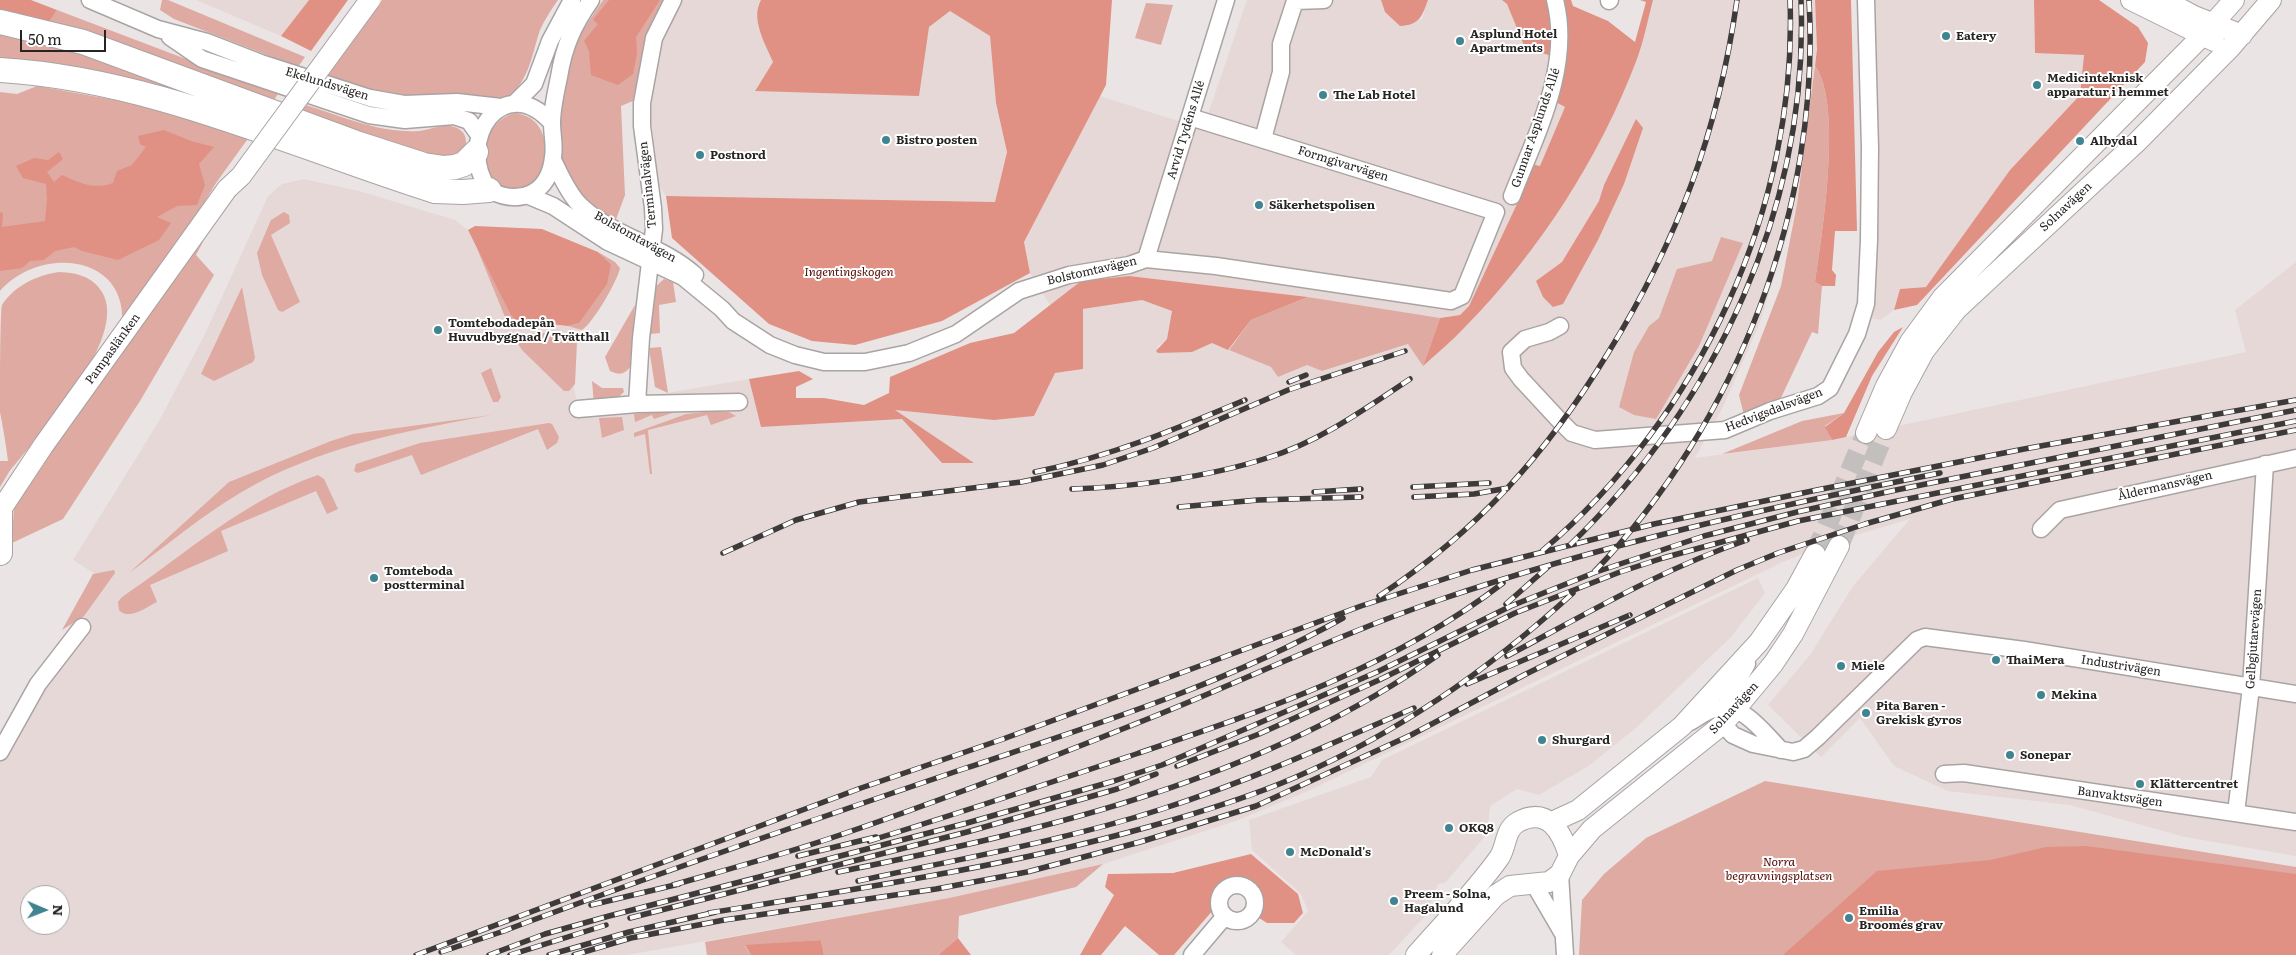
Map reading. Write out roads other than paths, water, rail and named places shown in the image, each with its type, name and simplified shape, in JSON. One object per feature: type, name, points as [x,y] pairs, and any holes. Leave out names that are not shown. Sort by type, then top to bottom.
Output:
[{"type":"highway","points":[[0,22],[83,42],[359,144],[424,165],[455,167],[464,164],[478,143]]},
{"type":"highway","points":[[0,70],[61,77],[176,102],[435,191],[463,192],[489,190]]},
{"type":"highway","points":[[0,512],[0,553]]},
{"type":"main road","name":"Pampaslänken","points":[[227,189],[233,170],[358,0]]},
{"type":"main road","name":"Pampaslänken","points":[[0,512],[43,446],[227,189],[241,176],[370,0]]},
{"type":"main road","points":[[2131,0],[2236,42]]},
{"type":"main road","points":[[2164,0],[2208,30]]},
{"type":"main road","name":"Solnavägen","points":[[2234,0],[2208,30],[1943,297],[1910,342],[1886,386],[1876,431],[1902,392],[1924,351],[1956,310],[2137,142],[2236,42],[2271,0]]},
{"type":"main road","name":"Solnavägen","points":[[1442,955],[1496,895],[1510,886],[1549,882],[1565,865],[1592,829],[1729,719],[1773,664],[1793,634],[1839,546]]},
{"type":"main road","name":"Solnavägen","points":[[1416,955],[1467,898],[1503,852],[1507,834],[1518,823],[1535,818],[1552,822],[1578,810],[1682,726],[1759,642],[1796,589],[1815,554]]},
{"type":"main road","points":[[1552,822],[1563,836],[1565,865]]},
{"type":"main road","points":[[1503,852],[1509,867],[1517,877],[1530,883]]},
{"type":"street","name":"Ekelundsvägen","points":[[90,0],[158,29],[207,42],[261,64],[386,102],[428,104],[456,102],[508,105]]},
{"type":"street","points":[[572,0],[554,33],[534,84],[488,119],[478,143],[478,169],[489,190],[507,196],[529,196],[545,181],[553,160],[552,123],[565,49],[574,24],[591,0]]},
{"type":"street","name":"Terminalvägen","points":[[638,404],[640,338],[651,254],[653,208],[642,126],[642,103],[654,38],[673,0]]},
{"type":"street","name":"Arvid Tydéns Allé","points":[[1146,259],[1226,0]]},
{"type":"street","points":[[1263,139],[1281,72],[1281,44],[1295,1],[1324,0]]},
{"type":"street","name":"Gunnar Asplunds Allé","points":[[1512,196],[1554,81],[1561,48],[1555,0]]},
{"type":"street","name":"Hedvigsdalsvägen","points":[[1560,326],[1525,339],[1511,352],[1513,368],[1521,380],[1572,433],[1595,440],[1725,430],[1770,411],[1818,396],[1830,388],[1857,334],[1866,304],[1870,148],[1866,0]]},
{"type":"street","name":"Ekelundsvägen","points":[[158,29],[202,58],[332,103],[387,118],[405,120],[454,116],[469,121],[478,143]]},
{"type":"street","points":[[508,105],[542,112],[552,123]]},
{"type":"street","name":"Formgivarvägen","points":[[1190,117],[1496,212]]},
{"type":"street","name":"Bolstomtavägen","points":[[553,160],[571,194],[585,209],[683,277],[722,309],[733,321],[770,345],[795,355],[824,362],[865,362],[909,353],[956,334],[1019,291],[1045,281],[1129,265],[1146,259],[1216,266],[1452,301],[1462,296],[1496,212]]},
{"type":"street","name":"Bolstomtavägen","points":[[529,196],[553,206],[608,242],[651,254]]},
{"type":"street","points":[[578,409],[638,404],[739,402]]},
{"type":"street","name":"Åldermansvägen","points":[[2041,529],[2060,510],[2296,458]]},
{"type":"street","name":"Gelbgjutarevägen","points":[[2236,814],[2251,687],[2265,464]]},
{"type":"street","points":[[0,752],[38,684],[82,626]]},
{"type":"street","name":"Industrivägen","points":[[1729,719],[1753,744],[1793,752],[1804,749],[1852,706],[1917,640],[1925,637],[2024,650],[2296,694]]},
{"type":"street","points":[[1729,719],[1734,686],[1759,642]]},
{"type":"street","points":[[1682,726],[1714,709],[1729,719],[1750,718],[1781,750]]},
{"type":"street","name":"Banvaktsvägen","points":[[1944,774],[1964,774],[2296,822]]},
{"type":"street","points":[[1565,865],[1565,947]]},
{"type":"street","points":[[1530,883],[1565,947]]},
{"type":"street","points":[[1192,955],[1225,916]]},
{"type":"tunnel","points":[[1839,546],[1886,429]]},
{"type":"tunnel","points":[[1815,554],[1866,433]]},
{"type":"railway","points":[[1379,596],[1448,545],[1508,488],[1560,424],[1608,353],[1655,269],[1692,184],[1719,95],[1737,0]]},
{"type":"railway","points":[[1542,551],[1598,498],[1648,438],[1692,373],[1728,303],[1756,230],[1777,155],[1788,78],[1790,0]]},
{"type":"railway","points":[[1570,545],[1622,489],[1669,429],[1709,364],[1743,296],[1770,226],[1789,152],[1799,77],[1801,0]]},
{"type":"railway","points":[[1594,572],[1645,513],[1690,449],[1728,380],[1760,307],[1784,232],[1801,155],[1809,78],[1809,0]]},
{"type":"railway","points":[[723,553],[796,520],[859,502],[1021,482],[1103,465],[1153,448],[1288,390],[1405,351]]},
{"type":"railway","points":[[1289,382],[1306,375]]},
{"type":"railway","points":[[1072,489],[1171,480],[1221,471],[1267,458],[1323,434],[1410,379]]},
{"type":"railway","points":[[1035,472],[1116,450],[1168,432],[1245,400]]},
{"type":"railway","points":[[416,955],[861,788],[1003,739],[1361,606],[1472,570],[1654,524],[1817,490],[2024,449],[2296,400]]},
{"type":"railway","points":[[489,955],[545,934],[967,823],[1114,781],[1162,765],[1377,672],[1511,606],[1596,572],[1704,536],[1797,512],[1896,490],[2296,410]]},
{"type":"railway","points":[[1177,766],[1259,734],[1379,680],[1515,613],[1620,572],[1663,558],[1798,521],[2296,421]]},
{"type":"railway","points":[[574,955],[631,938],[724,920],[936,889],[1027,872],[1140,842],[1256,806],[1411,735],[1526,674],[1737,570],[1778,553],[1865,524],[1952,499],[2296,430]]},
{"type":"railway","points":[[673,885],[819,842],[952,795],[1173,709],[1324,644],[1439,600],[1563,561],[1688,528],[1813,499],[1940,473]]},
{"type":"railway","points":[[1413,487],[1489,483]]},
{"type":"railway","points":[[1414,497],[1474,494],[1508,488]]},
{"type":"railway","points":[[1314,492],[1361,489]]},
{"type":"railway","points":[[1179,507],[1258,500],[1361,497]]},
{"type":"railway","points":[[1507,656],[1655,578],[1747,540]]},
{"type":"railway","points":[[1506,604],[1549,566]]},
{"type":"railway","points":[[869,841],[1139,753],[1282,702],[1374,662],[1419,639],[1503,583]]},
{"type":"railway","points":[[709,913],[930,876],[1040,854],[1167,822],[1260,792],[1334,760],[1442,697],[1542,621],[1573,593]]},
{"type":"railway","points":[[1467,684],[1630,615]]},
{"type":"railway","points":[[501,932],[733,848],[1158,702],[1252,664],[1343,618]]},
{"type":"railway","points":[[838,872],[995,838],[1073,818],[1150,795],[1226,768],[1299,736],[1370,698],[1438,655]]},
{"type":"railway","points":[[858,881],[1049,840],[1162,809],[1258,774],[1414,708]]},
{"type":"railway","points":[[630,918],[967,832],[1117,789],[1156,774]]},
{"type":"railway","points":[[798,856],[876,837]]},
{"type":"railway","points":[[591,905],[679,884]]},
{"type":"railway","points":[[549,955],[629,932],[716,912]]},
{"type":"railway","points":[[510,955],[606,925]]},
{"type":"railway","points":[[441,952],[507,930]]},
{"type":"place","name":"Eatery","points":[[1946,36]]},
{"type":"place","name":"Asplund Hotel Apartments","points":[[1460,41]]},
{"type":"place","name":"Medicinteknisk apparatur i hemmet","points":[[2037,85]]},
{"type":"place","name":"The Lab Hotel","points":[[1323,95]]},
{"type":"place","name":"Bistro posten","points":[[886,140]]},
{"type":"place","name":"Albydal","points":[[2080,141]]},
{"type":"place","name":"Postnord","points":[[700,155]]},
{"type":"place","name":"Säkerhetspolisen","points":[[1259,205]]},
{"type":"place","name":"Tomtebodadepån Huvudbyggnad / Tvätthall","points":[[438,330]]},
{"type":"place","name":"Tomteboda postterminal","points":[[374,578]]},
{"type":"place","name":"ThaiMera","points":[[1996,660]]},
{"type":"place","name":"Miele","points":[[1841,666]]},
{"type":"place","name":"Mekina","points":[[2041,695]]},
{"type":"place","name":"Pita Baren - Grekisk gyros","points":[[1866,713]]},
{"type":"place","name":"Shurgard","points":[[1542,740]]},
{"type":"place","name":"Sonepar","points":[[2010,755]]},
{"type":"place","name":"Klättercentret","points":[[2140,784]]},
{"type":"place","name":"OKQ8","points":[[1449,828]]},
{"type":"place","name":"McDonald's","points":[[1290,852]]},
{"type":"place","name":"Preem - Solna, Hagalund","points":[[1394,901]]},
{"type":"place","name":"Emilia Broomés grav","points":[[1849,918]]},
{"type":"park label","name":"Ingentingskogen","points":[[849,272]]},
{"type":"park label","name":"Norra begravningsplatsen","points":[[1779,869]]}]
